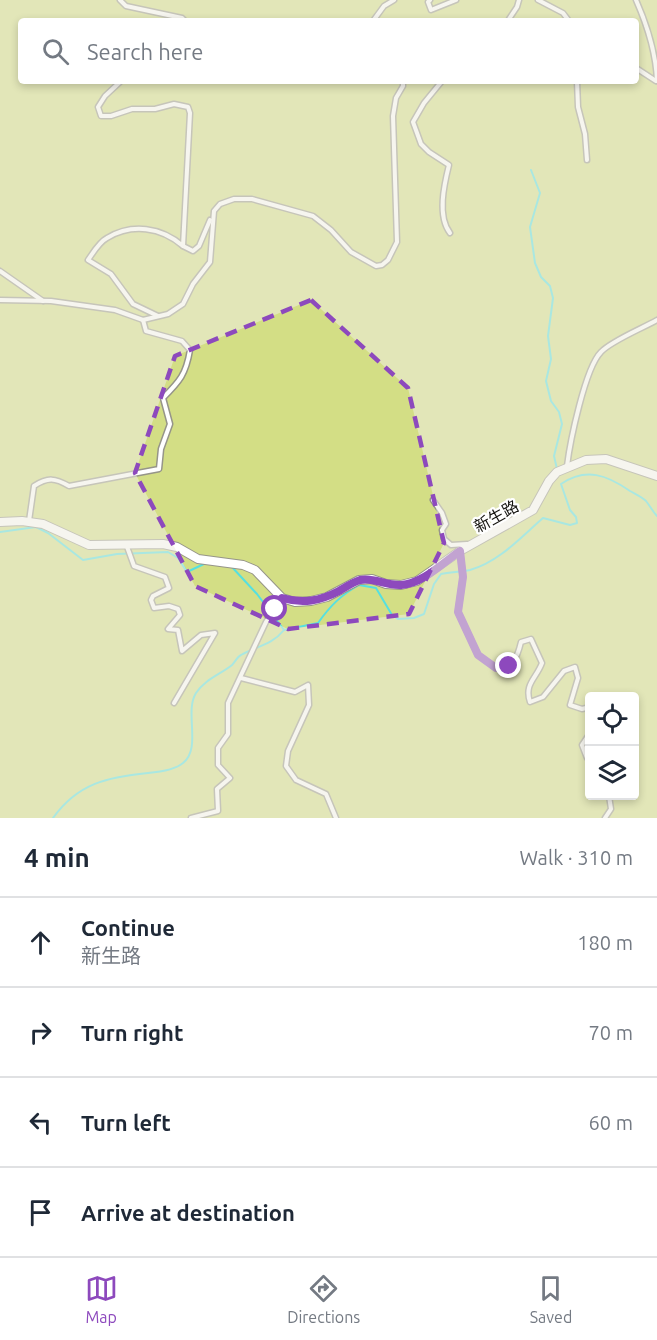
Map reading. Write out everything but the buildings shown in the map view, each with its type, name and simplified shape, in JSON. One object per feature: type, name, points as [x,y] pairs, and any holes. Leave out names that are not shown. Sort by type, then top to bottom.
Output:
[{"type":"street","points":[[562,469],[586,460],[606,459],[657,476]]},
{"type":"street","name":"新生路","points":[[282,598],[295,602],[311,601],[327,597],[359,580],[372,579],[386,584],[401,585],[417,581],[460,551],[533,510],[549,481],[562,469]]},
{"type":"street","points":[[0,522],[29,522],[43,525],[89,545],[164,544],[177,547],[198,559],[243,565],[255,570],[282,598]]},
{"type":"lane","points":[[120,0],[126,6],[182,18]]},
{"type":"lane","points":[[375,18],[384,6],[394,0]]},
{"type":"lane","points":[[430,0],[428,2],[431,10],[456,0]]},
{"type":"lane","points":[[510,18],[519,0]]},
{"type":"lane","points":[[537,0],[563,13],[567,18]]},
{"type":"lane","points":[[636,0],[656,61],[657,81]]},
{"type":"lane","points":[[639,70],[657,81]]},
{"type":"lane","points":[[118,84],[105,96],[99,107],[101,116],[111,116],[132,109],[155,109],[174,104],[188,107],[190,128],[183,246]]},
{"type":"lane","points":[[158,316],[133,304],[111,274],[87,260],[104,239],[127,230],[156,229],[193,251],[199,246],[214,211],[220,204],[234,199],[252,199],[299,210],[313,216],[331,230],[351,252],[376,266],[388,260],[397,242],[393,116],[396,98],[403,84]]},
{"type":"lane","points":[[440,84],[424,103],[413,122],[421,144],[449,165],[443,191],[442,219],[450,233]]},
{"type":"lane","points":[[577,84],[578,107],[585,134],[587,160]]},
{"type":"lane","points":[[0,300],[44,301],[115,310],[143,320],[168,314],[183,304],[193,284],[210,262],[214,211]]},
{"type":"lane","points":[[0,271],[44,301]]},
{"type":"lane","points":[[29,522],[34,486],[43,480],[56,479],[69,486],[159,469],[161,449],[170,424],[163,398],[182,379],[188,365],[190,350],[182,341],[146,331],[143,320]]},
{"type":"lane","points":[[562,469],[592,364],[602,351],[657,320]]},
{"type":"lane","points":[[434,500],[446,524],[442,530],[444,539],[451,545],[473,544]]},
{"type":"lane","points":[[127,546],[134,566],[165,577],[169,588],[153,596],[151,600],[154,608],[169,606],[178,609],[180,615],[168,628],[178,630],[182,651],[201,635],[215,633],[174,703]]},
{"type":"lane","points":[[460,551],[462,576],[458,612],[478,655],[496,668],[509,666],[516,660],[521,642],[531,639],[542,663],[537,675],[529,685],[527,692],[530,702],[543,697],[564,671],[575,667],[578,678],[570,705],[585,708]]},
{"type":"lane","points":[[191,818],[218,811],[217,789],[230,778],[218,765],[218,748],[228,734],[228,704],[254,645],[282,598]]},
{"type":"lane","points":[[241,678],[295,692],[308,685],[309,705],[288,751],[286,766],[296,780],[326,794],[336,818]]},
{"type":"lane","points":[[605,818],[611,808],[610,800]]},
{"type":"highlighted area","points":[[311,300],[408,388],[444,543],[409,614],[288,629],[195,586],[135,473],[175,356]]},
{"type":"green space","points":[[0,0],[657,0],[657,818],[0,818]]},
{"type":"waterway","points":[[531,170],[540,193],[530,227],[535,263],[541,277],[550,286],[553,298],[548,336],[551,359],[546,381],[551,401],[559,412],[562,424],[554,456],[557,469]]},
{"type":"waterway","points":[[231,566],[257,594],[284,630],[318,623],[336,601],[359,585],[376,588],[392,615],[398,619],[414,618],[424,614],[434,584],[441,574],[470,570],[491,561],[543,518],[570,525],[577,523],[561,484],[570,479],[588,475],[605,477],[644,500],[657,516]]},
{"type":"waterway","points":[[0,532],[36,527],[48,533],[83,560],[117,554],[168,552],[178,558],[187,572],[206,563]]},
{"type":"waterway","points":[[53,818],[83,789],[120,777],[167,770],[183,763],[189,756],[191,748],[193,701],[199,688],[232,665],[240,656],[269,642],[284,630]]},
{"type":"route","points":[[275,609],[282,598],[295,602],[311,601],[327,597],[359,580],[372,579],[386,584],[401,585],[417,581],[460,551],[463,577],[458,612],[464,630],[478,655],[487,663],[496,668],[509,666]]}]
